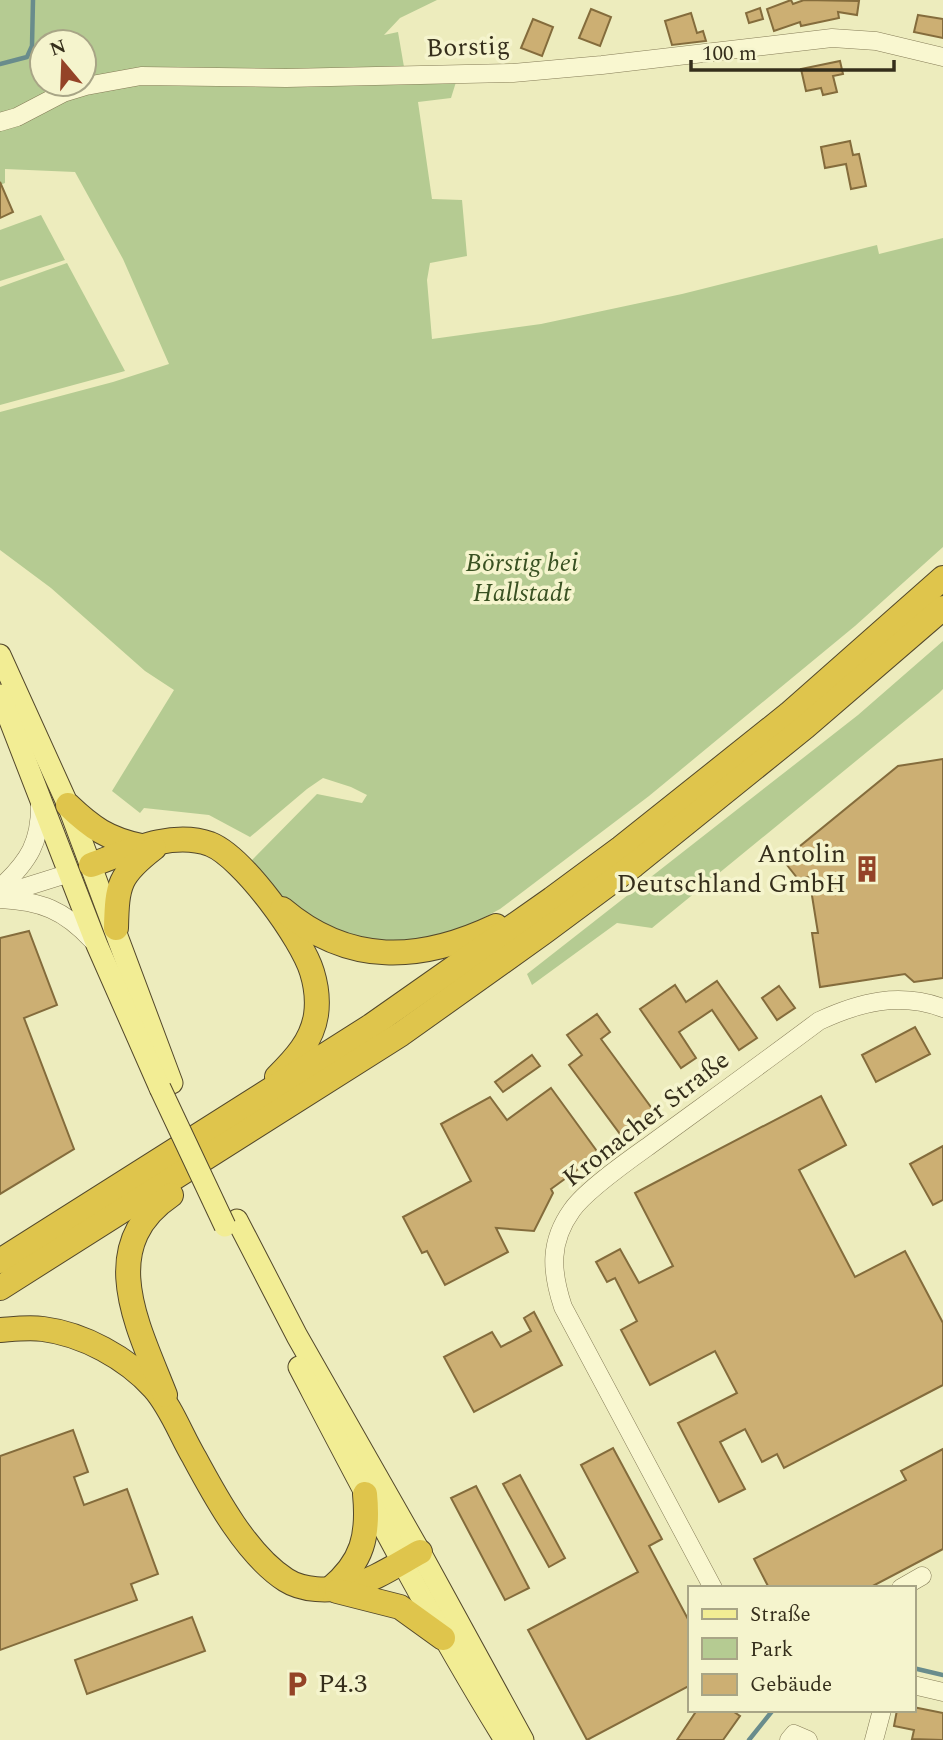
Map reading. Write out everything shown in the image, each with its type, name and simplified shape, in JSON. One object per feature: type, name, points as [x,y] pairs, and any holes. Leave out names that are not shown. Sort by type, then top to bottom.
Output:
[{"type":"highway","points":[[0,1261],[371,1026],[552,899],[621,848],[778,722],[943,578]]},
{"type":"highway","points":[[0,1287],[401,1034],[604,887],[805,727],[943,608]]},
{"type":"highway","points":[[68,805],[96,830],[118,841],[151,845]]},
{"type":"highway","points":[[81,869],[151,845],[179,840],[210,844],[234,861],[268,898],[308,961],[315,988],[316,1015],[308,1041],[295,1058],[232,1116]]},
{"type":"highway","points":[[116,928],[119,888],[131,865],[151,845]]},
{"type":"highway","points":[[268,898],[314,932],[346,946],[386,953],[419,951],[455,944],[552,899]]},
{"type":"highway","points":[[176,1422],[132,1305],[128,1274],[130,1251],[141,1224],[149,1213],[189,1183],[218,1151]]},
{"type":"highway","points":[[0,1329],[43,1329],[76,1337],[116,1356],[154,1388],[235,1525],[263,1561],[287,1580],[303,1587],[330,1589],[400,1607],[443,1638]]},
{"type":"highway","points":[[330,1589],[341,1580],[361,1552],[368,1521],[365,1494]]},
{"type":"highway","points":[[330,1589],[362,1582],[410,1557]]},
{"type":"main road","points":[[0,655],[68,805],[97,946],[166,1085],[200,1146],[231,1223],[365,1494],[410,1557],[523,1740]]},
{"type":"main road","points":[[0,695],[40,795],[116,928],[166,1085]]},
{"type":"main road","points":[[231,1223],[310,1359],[410,1557],[443,1638],[505,1740]]},
{"type":"street","name":"Borstig","points":[[0,122],[75,90],[141,76],[286,78],[513,73],[832,38],[876,41],[943,57]]},
{"type":"street","points":[[0,888],[25,862],[34,846],[40,825],[40,795]]},
{"type":"street","points":[[0,897],[81,869]]},
{"type":"street","points":[[0,897],[38,904],[63,914],[75,922],[97,946]]},
{"type":"street","name":"Kronacher Straße","points":[[712,1586],[563,1307],[554,1281],[554,1255],[560,1231],[572,1208],[620,1167],[819,1021],[843,1010],[874,1001],[908,999],[943,1008]]},
{"type":"street","points":[[904,1586],[922,1576]]},
{"type":"street","points":[[915,1685],[943,1692]]},
{"type":"street","points":[[874,1740],[881,1712]]},
{"type":"street","points":[[789,1740],[794,1734],[808,1740]]},
{"type":"green space","name":"Börstig bei Hallstadt","points":[[0,0],[437,0],[400,18],[384,35],[398,32],[404,67],[456,82],[451,98],[418,102],[432,199],[462,200],[467,256],[430,263],[427,280],[432,339],[541,324],[682,294],[877,245],[879,254],[943,238],[943,547],[855,626],[649,796],[500,909],[468,926],[440,936],[406,942],[363,939],[331,929],[280,895],[251,861],[317,794],[362,803],[367,795],[323,778],[250,837],[209,815],[144,808],[140,813],[112,791],[174,690],[145,671],[51,588],[0,550],[0,412],[169,364],[123,259],[75,172],[5,169],[5,183],[0,185],[0,131],[12,127],[15,111],[0,114]]},
{"type":"green space","points":[[41,215],[65,260],[0,281],[0,230]]},
{"type":"green space","points":[[67,263],[125,371],[0,405],[0,287]]},
{"type":"green space","points":[[943,641],[943,689],[939,693],[652,928],[617,923],[532,985],[527,974],[858,715]]},
{"type":"building","points":[[791,0],[793,4],[804,0],[859,1],[857,15],[838,12],[839,18],[801,26],[800,22],[774,31],[767,9]]},
{"type":"building","points":[[760,8],[763,19],[749,23],[746,13]]},
{"type":"building","points":[[591,9],[611,17],[600,46],[579,38]]},
{"type":"building","points":[[691,13],[697,33],[703,31],[706,41],[672,45],[665,21]]},
{"type":"building","points":[[918,15],[943,19],[943,38],[914,32]]},
{"type":"building","points":[[533,19],[553,27],[542,56],[521,48]]},
{"type":"building","points":[[840,61],[843,74],[833,76],[837,92],[823,95],[821,88],[806,91],[801,69]]},
{"type":"building","points":[[850,141],[853,155],[859,154],[866,186],[851,189],[846,164],[825,168],[821,147]]},
{"type":"building","points":[[0,182],[13,212],[0,218]]},
{"type":"building","name":"Antolin Deutschland GmbH","points":[[943,759],[943,978],[914,982],[905,974],[820,987],[812,933],[818,933],[809,877],[798,879],[783,860],[898,766]]},
{"type":"building","points":[[29,931],[57,1005],[24,1018],[74,1149],[0,1194],[0,938]]},
{"type":"building","points":[[717,981],[757,1038],[739,1050],[712,1010],[679,1032],[696,1058],[681,1068],[640,1009],[675,985],[686,1002]]},
{"type":"building","points":[[779,986],[795,1008],[777,1020],[762,998]]},
{"type":"building","points":[[597,1014],[610,1032],[601,1039],[656,1114],[623,1138],[569,1065],[582,1055],[567,1035]]},
{"type":"building","points":[[915,1027],[930,1054],[876,1082],[862,1055]]},
{"type":"building","points":[[532,1055],[540,1066],[503,1092],[495,1082]]},
{"type":"building","points":[[551,1088],[599,1154],[551,1189],[553,1193],[534,1231],[496,1228],[508,1252],[445,1285],[427,1251],[422,1253],[403,1217],[471,1181],[441,1124],[490,1097],[507,1120]]},
{"type":"building","points":[[821,1096],[846,1145],[799,1170],[855,1277],[905,1251],[943,1323],[943,1385],[784,1468],[777,1454],[762,1462],[745,1429],[720,1442],[745,1489],[719,1502],[678,1423],[737,1393],[715,1351],[650,1385],[621,1330],[637,1321],[615,1278],[607,1282],[596,1262],[620,1249],[639,1283],[673,1266],[635,1193]]},
{"type":"building","points":[[943,1146],[943,1200],[933,1205],[910,1164]]},
{"type":"building","points":[[534,1312],[562,1365],[474,1412],[444,1357],[492,1332],[501,1347],[531,1331],[524,1318]]},
{"type":"building","points":[[73,1430],[88,1472],[74,1477],[84,1505],[127,1489],[158,1574],[131,1584],[137,1600],[0,1650],[0,1456]]},
{"type":"building","points":[[613,1448],[662,1539],[649,1546],[688,1619],[688,1687],[587,1740],[528,1630],[638,1572],[581,1465]]},
{"type":"building","points":[[943,1449],[943,1549],[873,1586],[768,1586],[754,1559],[906,1480],[901,1471]]},
{"type":"building","points":[[520,1475],[565,1558],[549,1567],[503,1484]]},
{"type":"building","points":[[476,1486],[529,1588],[505,1600],[451,1498]]},
{"type":"building","points":[[192,1617],[205,1651],[87,1694],[75,1660]]},
{"type":"building","points":[[915,1707],[943,1713],[943,1740],[912,1739],[914,1730],[894,1726],[897,1712],[915,1712]]},
{"type":"building","points":[[696,1712],[734,1712],[740,1716],[723,1740],[677,1740]]},
{"type":"waterway","points":[[0,64],[27,57],[32,46],[33,0]]},
{"type":"waterway","points":[[915,1668],[943,1675]]},
{"type":"waterway","points":[[749,1740],[771,1712]]},
{"type":"place","name":"Antolin Deutschland GmbH","points":[[867,869]]},
{"type":"place","name":"P4.3","points":[[297,1684]]}]
